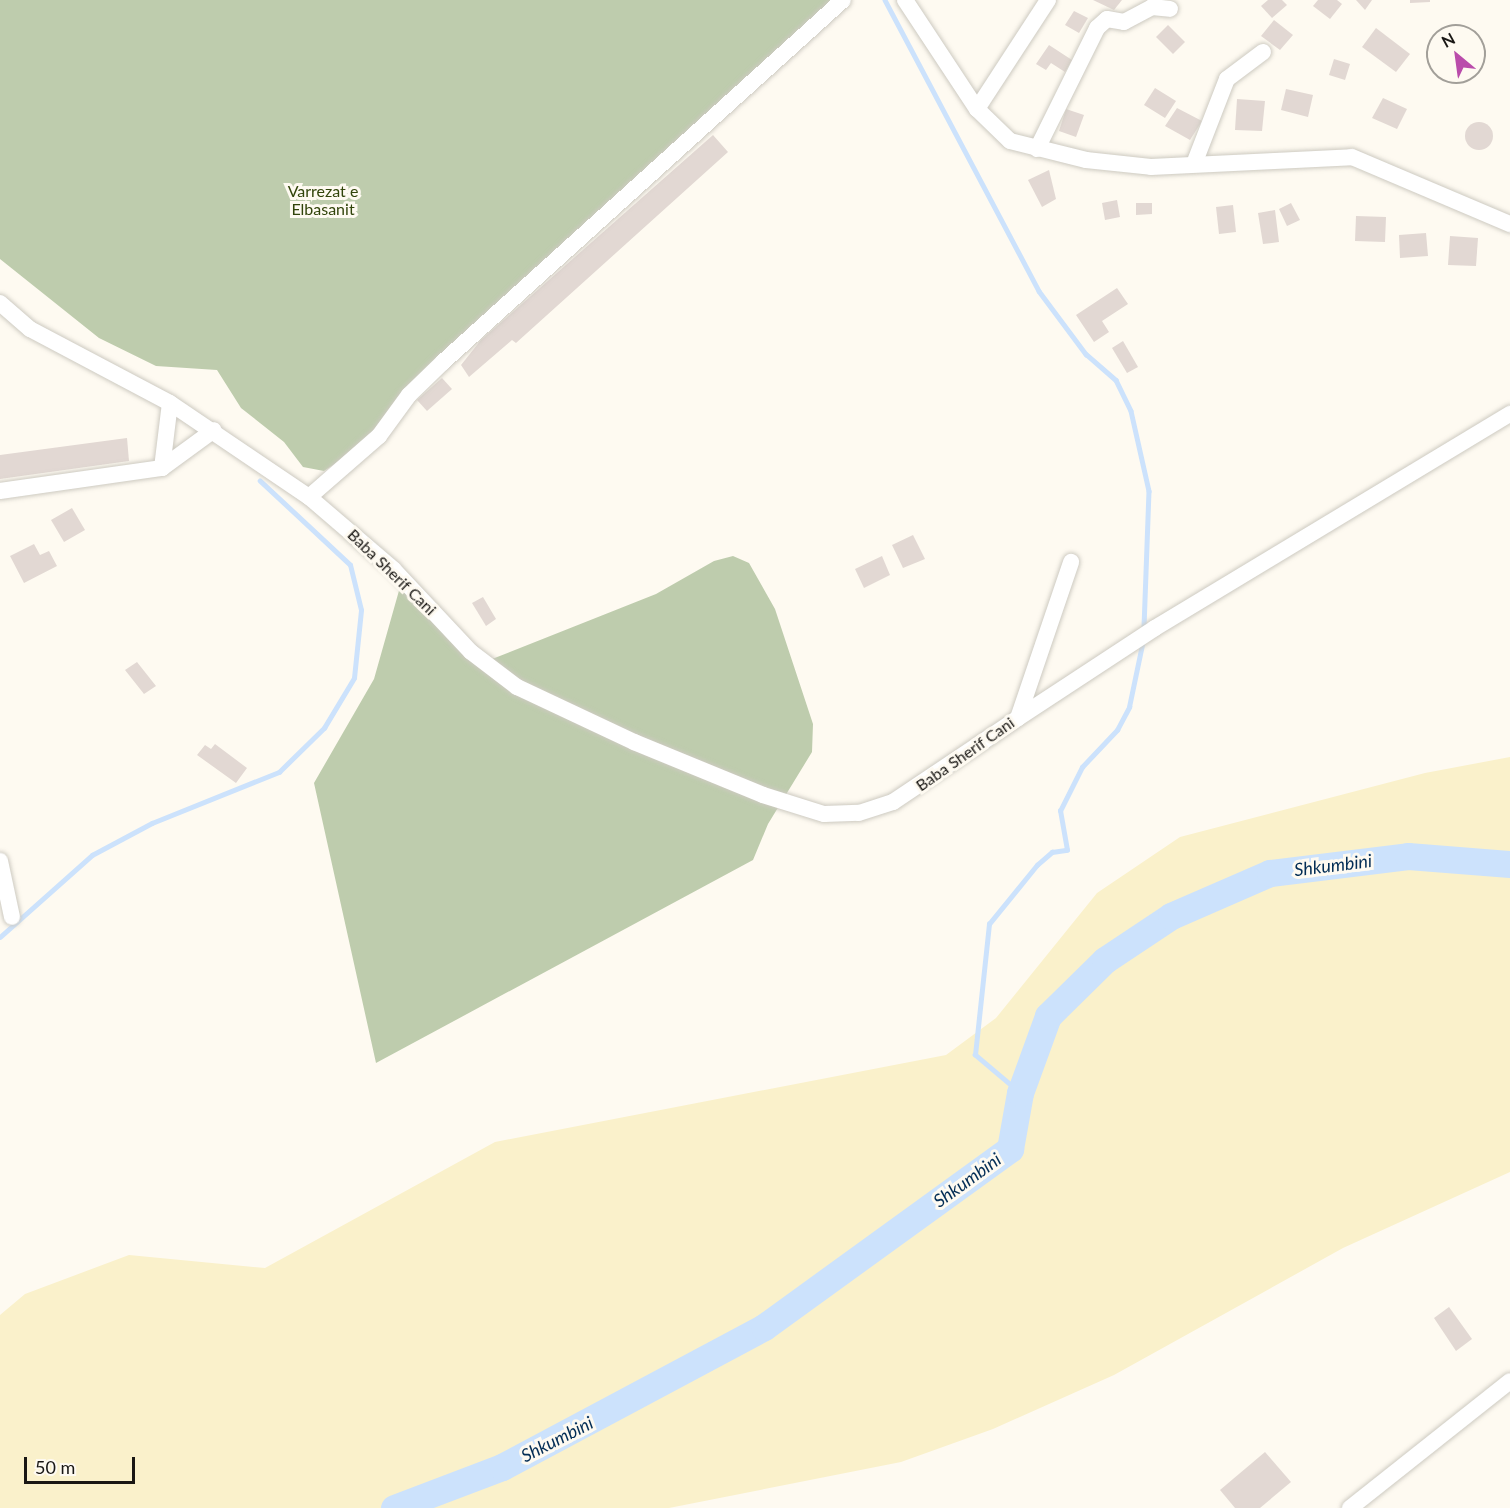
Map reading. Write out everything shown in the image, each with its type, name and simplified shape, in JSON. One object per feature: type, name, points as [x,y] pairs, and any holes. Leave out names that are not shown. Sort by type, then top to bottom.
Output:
[{"type":"street","points":[[309,497],[379,436],[443,362],[843,0]]},
{"type":"street","points":[[906,0],[976,109],[1010,141],[1037,149],[1151,167],[1352,157],[1510,224]]},
{"type":"street","points":[[976,109],[1048,0]]},
{"type":"street","points":[[1037,149],[1097,28],[1107,19],[1124,22],[1152,7],[1170,9]]},
{"type":"street","points":[[1194,164],[1227,79],[1263,52]]},
{"type":"street","name":"Baba Sherif Cani","points":[[0,303],[30,329],[170,403],[214,430],[309,497],[393,569],[471,652],[542,701],[789,804],[824,814],[858,813],[893,802],[1018,718],[1071,562]]},
{"type":"street","points":[[162,468],[170,403]]},
{"type":"street","points":[[1018,718],[1155,628],[1510,414]]},
{"type":"street","points":[[0,491],[162,468],[214,430]]},
{"type":"street","points":[[0,861],[12,916]]},
{"type":"street","points":[[1350,1508],[1510,1381]]},
{"type":"green space","name":"Varrezat e Elbasanit","points":[[0,0],[838,0],[360,447],[324,471],[303,467],[284,442],[241,408],[217,370],[156,366],[99,338],[0,259]]},
{"type":"green space","points":[[733,556],[749,563],[775,609],[813,724],[812,752],[768,824],[753,860],[376,1063],[314,783],[374,679],[402,580],[482,663],[656,594],[714,561]]},
{"type":"sand","name":"Shkumbini","points":[[1510,757],[1510,1172],[1343,1248],[1114,1375],[993,1429],[901,1462],[669,1508],[0,1508],[0,1315],[25,1294],[129,1255],[265,1268],[495,1142],[946,1055],[996,1018],[1097,893],[1180,837],[1425,773]]},
{"type":"building","points":[[1093,0],[1122,0],[1114,10]]},
{"type":"building","points":[[1268,0],[1282,0],[1287,5],[1272,18],[1261,6]]},
{"type":"building","points":[[1318,0],[1337,0],[1342,4],[1330,19],[1313,6]]},
{"type":"building","points":[[1356,0],[1372,0],[1365,10]]},
{"type":"building","points":[[1410,0],[1430,0],[1430,2],[1410,3]]},
{"type":"building","points":[[1074,11],[1088,18],[1079,33],[1065,25]]},
{"type":"building","points":[[1274,20],[1293,35],[1280,50],[1261,36]]},
{"type":"building","points":[[1168,25],[1185,42],[1173,54],[1156,37]]},
{"type":"building","points":[[1376,28],[1410,54],[1396,72],[1362,47]]},
{"type":"building","points":[[1049,45],[1072,60],[1065,72],[1051,63],[1046,70],[1036,64]]},
{"type":"building","points":[[1334,59],[1350,64],[1345,80],[1329,75]]},
{"type":"building","points":[[1155,88],[1176,101],[1165,118],[1144,105]]},
{"type":"building","points":[[1286,89],[1313,95],[1308,117],[1281,110]]},
{"type":"building","points":[[1383,98],[1407,109],[1397,129],[1372,118]]},
{"type":"building","points":[[1237,99],[1265,101],[1262,131],[1235,130]]},
{"type":"building","points":[[1177,108],[1202,121],[1190,140],[1165,126]]},
{"type":"building","points":[[1066,109],[1084,115],[1076,137],[1059,131]]},
{"type":"building","points":[[1479,122],[1489,126],[1493,136],[1489,146],[1479,150],[1469,146],[1465,136],[1469,126]]},
{"type":"building","points":[[713,135],[728,152],[516,343],[512,340],[469,377],[461,365],[481,340]]},
{"type":"building","points":[[1049,170],[1056,199],[1042,207],[1028,180]]},
{"type":"building","points":[[1117,200],[1120,217],[1105,220],[1102,203]]},
{"type":"building","points":[[1136,203],[1152,203],[1152,214],[1136,215]]},
{"type":"building","points":[[1291,203],[1300,220],[1287,226],[1279,209]]},
{"type":"building","points":[[1233,205],[1236,232],[1219,234],[1216,207]]},
{"type":"building","points":[[1275,210],[1279,242],[1263,244],[1258,213]]},
{"type":"building","points":[[1356,216],[1386,217],[1385,242],[1355,241]]},
{"type":"building","points":[[1426,233],[1428,256],[1400,258],[1399,235]]},
{"type":"building","points":[[1450,236],[1478,238],[1476,266],[1448,265]]},
{"type":"building","points":[[1117,288],[1128,304],[1102,321],[1109,332],[1094,342],[1076,315]]},
{"type":"building","points":[[1123,341],[1138,367],[1127,373],[1112,348]]},
{"type":"building","points":[[442,378],[452,389],[427,411],[417,400]]},
{"type":"building","points":[[127,438],[129,461],[0,479],[0,455]]},
{"type":"building","points":[[72,508],[85,530],[64,542],[51,520]]},
{"type":"building","points":[[913,535],[925,559],[903,568],[892,545]]},
{"type":"building","points":[[34,544],[40,555],[49,551],[57,566],[24,583],[10,556]]},
{"type":"building","points":[[882,556],[890,575],[864,588],[855,569]]},
{"type":"building","points":[[483,597],[496,619],[486,626],[472,603]]},
{"type":"building","points":[[137,662],[156,686],[144,694],[125,670]]},
{"type":"building","points":[[215,744],[247,768],[236,783],[197,755],[205,745],[211,749]]},
{"type":"building","points":[[1449,1307],[1472,1339],[1456,1351],[1434,1318]]},
{"type":"building","points":[[1265,1452],[1291,1482],[1260,1508],[1235,1508],[1220,1490]]},
{"type":"waterway","points":[[885,0],[1039,291],[1086,354],[1116,380],[1131,411],[1149,491],[1144,629]]},
{"type":"waterway","points":[[0,937],[92,855],[152,823],[279,772],[324,728],[354,678],[361,610],[350,565],[260,481]]},
{"type":"waterway","points":[[1020,1093],[975,1055],[989,924],[1037,865],[1052,852],[1067,850],[1060,811],[1082,767],[1117,730],[1129,707],[1143,640]]},
{"type":"waterway","name":"Shkumbini","points":[[394,1508],[502,1467],[764,1327],[1010,1149],[1020,1093],[1048,1016],[1105,960],[1171,916],[1270,873],[1408,856],[1510,864]]}]
